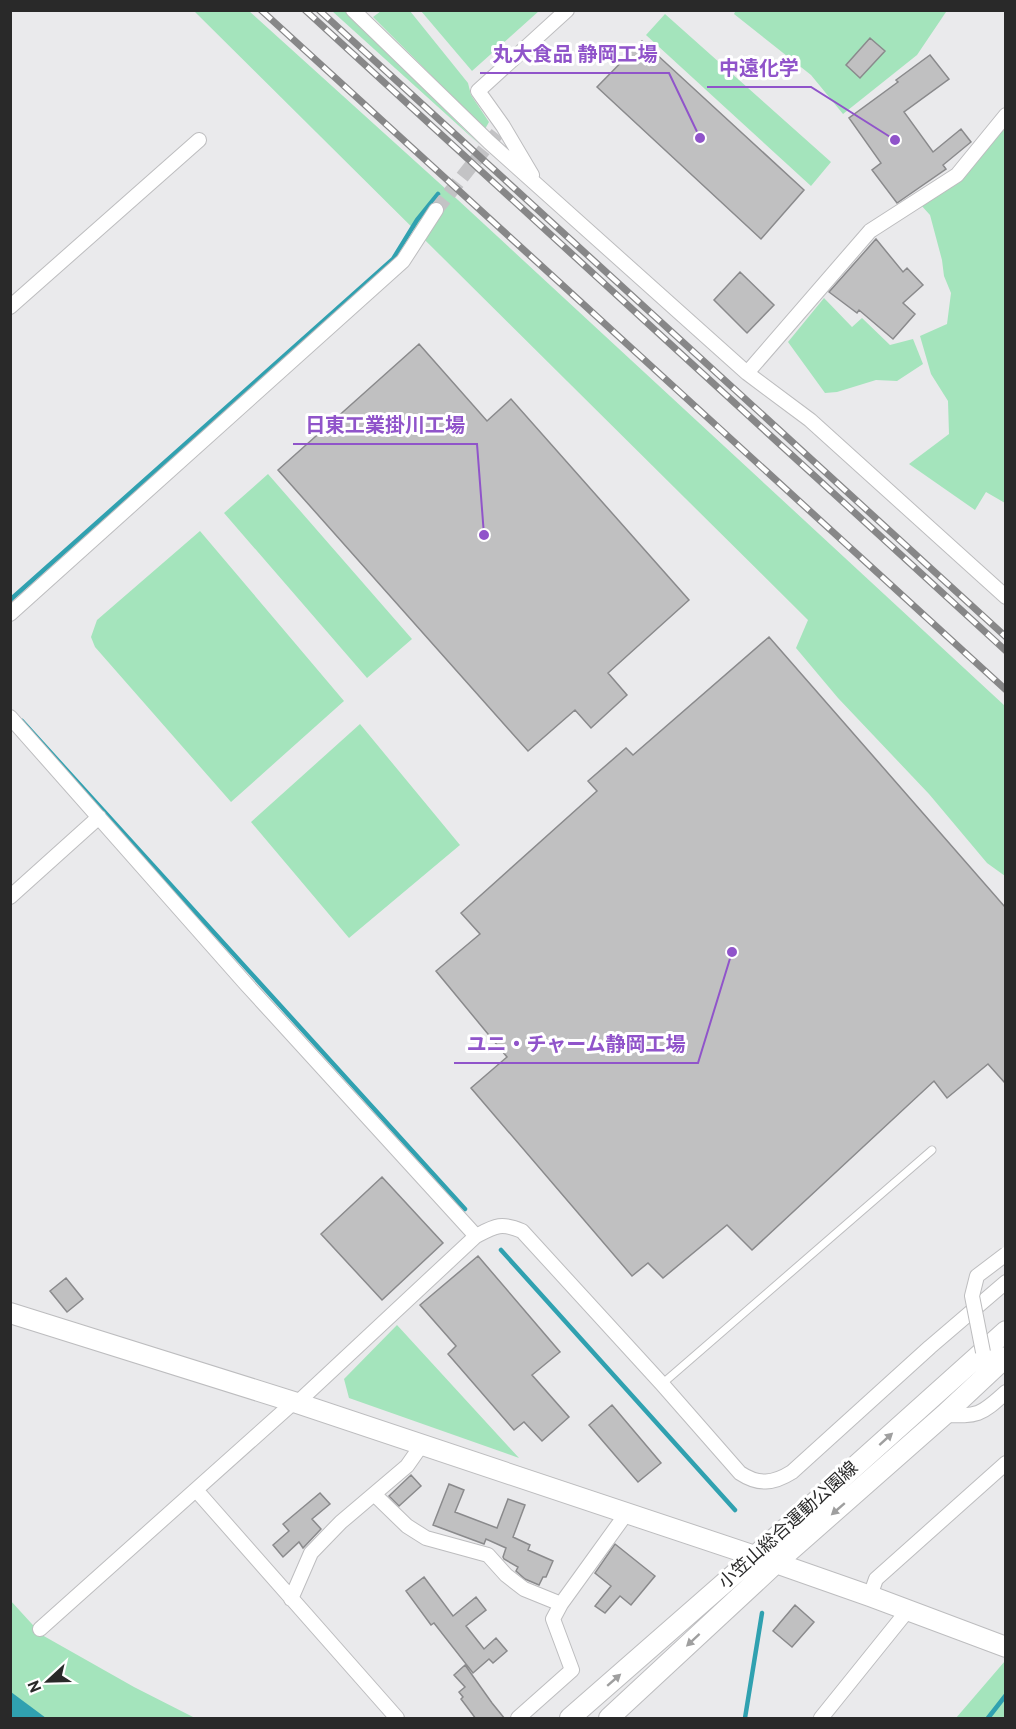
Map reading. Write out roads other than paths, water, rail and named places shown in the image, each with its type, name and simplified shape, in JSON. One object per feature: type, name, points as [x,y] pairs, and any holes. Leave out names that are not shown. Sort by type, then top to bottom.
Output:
[{"type":"main road","points":[[10,1313],[295,1403],[776,1563],[1005,1647]]},
{"type":"main road","name":"小笠山総合運動公園線","points":[[570,1719],[1005,1331]]},
{"type":"main road","name":"小笠山総合運動公園線","points":[[609,1719],[776,1563],[944,1415],[1005,1357]]},
{"type":"street","points":[[353,10],[489,142],[747,373],[810,420],[1005,597]]},
{"type":"street","points":[[539,187],[503,126],[478,91],[567,10]]},
{"type":"street","points":[[747,373],[870,231],[957,175],[1005,115]]},
{"type":"street","points":[[10,307],[199,140]]},
{"type":"street","points":[[10,614],[403,261],[436,210]]},
{"type":"street","points":[[10,717],[246,984],[476,1236]]},
{"type":"street","points":[[10,897],[99,817]]},
{"type":"street","points":[[40,1629],[295,1403],[476,1236],[493,1227],[508,1225],[522,1231],[740,1473],[751,1480],[766,1483],[780,1480],[792,1472],[1005,1282]]},
{"type":"street","points":[[983,1352],[972,1296],[978,1276],[1005,1254]]},
{"type":"street","points":[[944,1415],[973,1416],[986,1411],[1005,1392]]},
{"type":"street","points":[[291,1599],[312,1553],[341,1522],[407,1466],[421,1446]]},
{"type":"street","points":[[870,1596],[876,1579],[1005,1463]]},
{"type":"street","points":[[196,1490],[397,1719]]},
{"type":"street","points":[[375,1495],[407,1526],[426,1538],[488,1555],[506,1575],[524,1589],[561,1604]]},
{"type":"street","points":[[518,1719],[572,1670],[553,1619],[561,1604],[626,1514]]},
{"type":"street","points":[[821,1719],[908,1610]]},
{"type":"lane","points":[[662,1384],[932,1150]]},
{"type":"water","points":[[11,1692],[46,1718],[11,1718]]},
{"type":"waterway","points":[[10,600],[393,259],[417,220],[438,194]]},
{"type":"waterway","points":[[22,721],[465,1209]]},
{"type":"waterway","points":[[501,1250],[735,1510]]},
{"type":"waterway","points":[[745,1718],[762,1613]]},
{"type":"waterway","points":[[988,1718],[1006,1695]]},
{"type":"tunnel","points":[[436,210],[503,126]]},
{"type":"railway","points":[[261,10],[1006,690]]},
{"type":"railway","points":[[305,10],[1006,651]]},
{"type":"railway","points":[[319,10],[1006,637]]},
{"type":"place","name":"丸大食品 静岡工場","points":[[700,138]]},
{"type":"place","name":"中遠化学","points":[[895,140]]},
{"type":"place","name":"日東工業掛川工場","points":[[484,535]]},
{"type":"place","name":"ユニ・チャーム静岡工場","points":[[732,952]]}]
